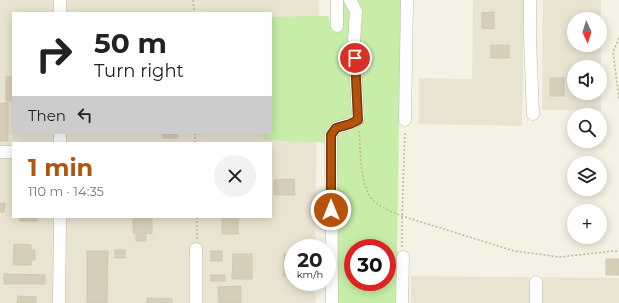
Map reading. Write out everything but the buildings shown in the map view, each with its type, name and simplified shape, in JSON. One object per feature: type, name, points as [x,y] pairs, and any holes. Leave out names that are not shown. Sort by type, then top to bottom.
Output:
[{"type":"street","points":[[60,0],[60,12]]},
{"type":"street","points":[[337,0],[337,26]]},
{"type":"street","points":[[332,303],[331,135],[336,128],[358,120],[354,42],[356,11],[350,0]]},
{"type":"street","points":[[406,120],[407,0]]},
{"type":"street","points":[[530,0],[532,114]]},
{"type":"street","points":[[0,152],[12,152]]},
{"type":"street","points":[[59,303],[60,218]]},
{"type":"street","points":[[196,249],[196,303]]},
{"type":"street","points":[[402,303],[403,257]]},
{"type":"street","points":[[536,282],[536,303]]},
{"type":"path","points":[[193,0],[194,12]]},
{"type":"path","points":[[619,38],[613,52],[619,99]]},
{"type":"path","points":[[358,120],[363,180],[367,190],[374,200],[386,209],[402,216],[514,251],[560,257],[614,251],[619,252]]},
{"type":"path","points":[[403,257],[402,216],[406,120]]},
{"type":"path","points":[[196,249],[197,218]]},
{"type":"shaded area","points":[[0,0],[319,0],[315,239],[284,239],[284,291],[315,291],[316,303],[0,303]]},
{"type":"shaded area","points":[[473,0],[524,0],[522,126],[419,124],[419,78],[472,79]]},
{"type":"shaded area","points":[[543,0],[601,0],[601,12],[567,12],[567,52],[601,52],[601,60],[567,60],[567,100],[601,100],[601,108],[567,108],[567,110],[542,110]]},
{"type":"shaded area","points":[[411,276],[619,278],[619,303],[411,303]]},
{"type":"green space","points":[[341,0],[401,0],[397,251],[399,265],[398,303],[338,302],[335,291],[335,143],[264,140],[264,134],[272,134],[272,17],[328,16],[331,28],[341,27]]},
{"type":"route","points":[[331,210],[331,135],[336,128],[358,120],[355,58]]}]
